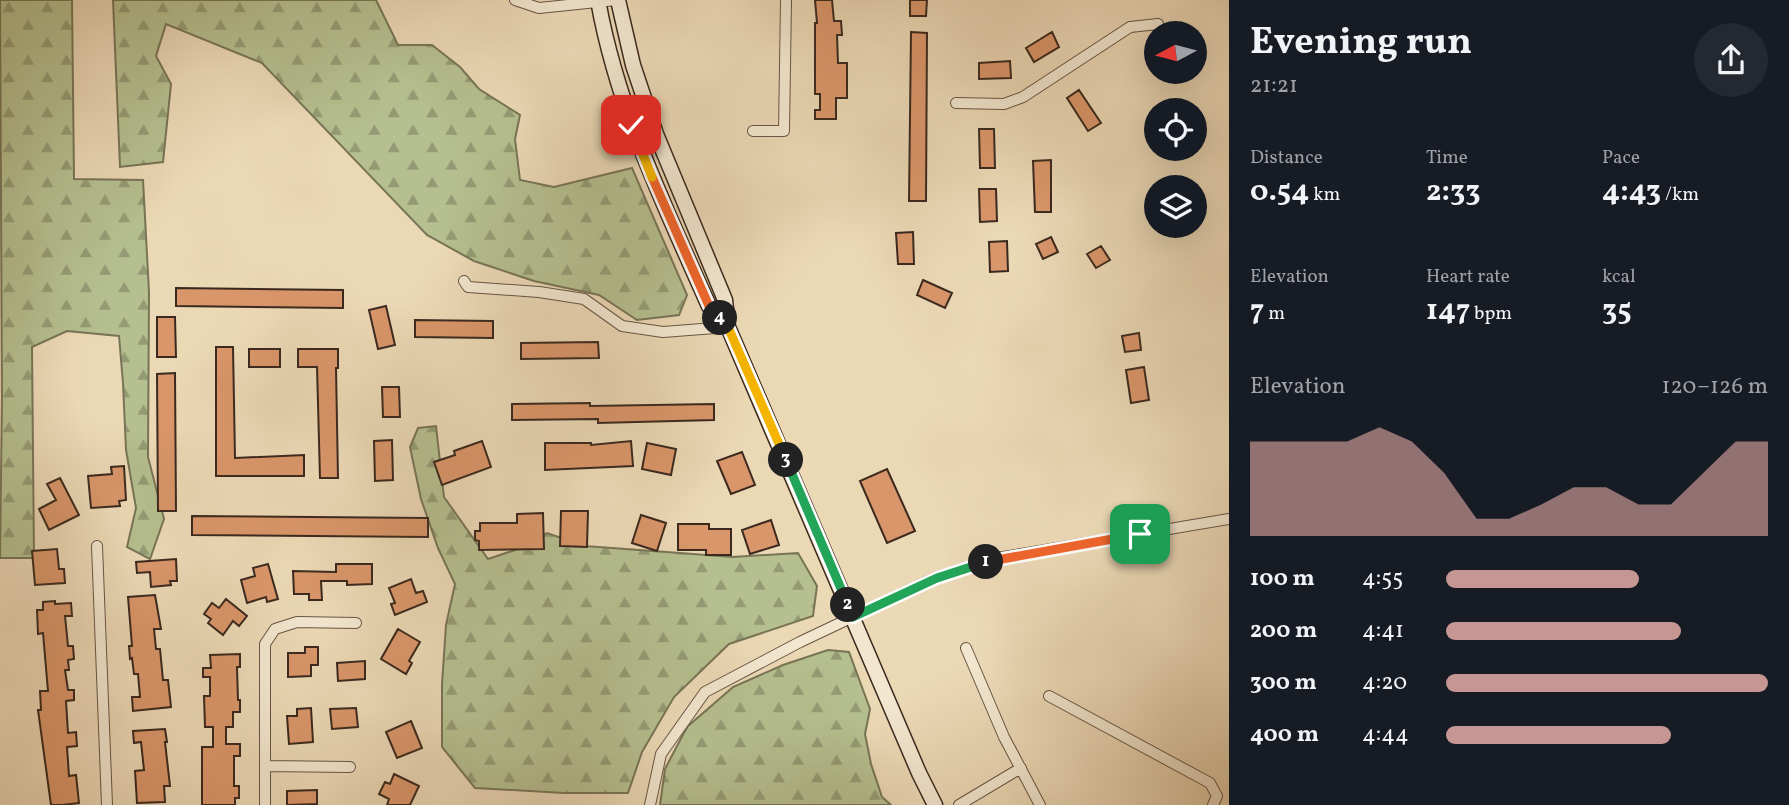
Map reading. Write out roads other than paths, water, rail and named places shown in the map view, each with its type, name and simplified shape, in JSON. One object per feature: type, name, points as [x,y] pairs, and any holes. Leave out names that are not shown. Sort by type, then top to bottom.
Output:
[{"type":"main road","points":[[617,0],[633,65],[656,134],[725,300],[728,327],[935,805]]},
{"type":"main road","points":[[598,1],[613,67],[631,125],[709,306],[728,327]]},
{"type":"street","points":[[515,0],[539,8],[617,0]]},
{"type":"street","points":[[752,131],[784,131],[786,0]]},
{"type":"street","points":[[956,103],[1004,104],[1023,97],[1130,27],[1144,25]]},
{"type":"street","points":[[464,281],[468,287],[539,292],[584,299],[622,326],[663,332],[728,327]]},
{"type":"street","points":[[650,805],[661,754],[705,692],[853,617],[937,578],[997,558],[1229,519]]},
{"type":"street","points":[[97,546],[107,805]]},
{"type":"street","points":[[265,805],[265,644],[275,629],[297,622],[356,623]]},
{"type":"street","points":[[966,648],[1004,737],[1040,805]]},
{"type":"street","points":[[1049,696],[1210,783],[1217,796],[1213,805]]},
{"type":"street","points":[[266,766],[350,767]]},
{"type":"street","points":[[959,805],[1021,768]]}]
